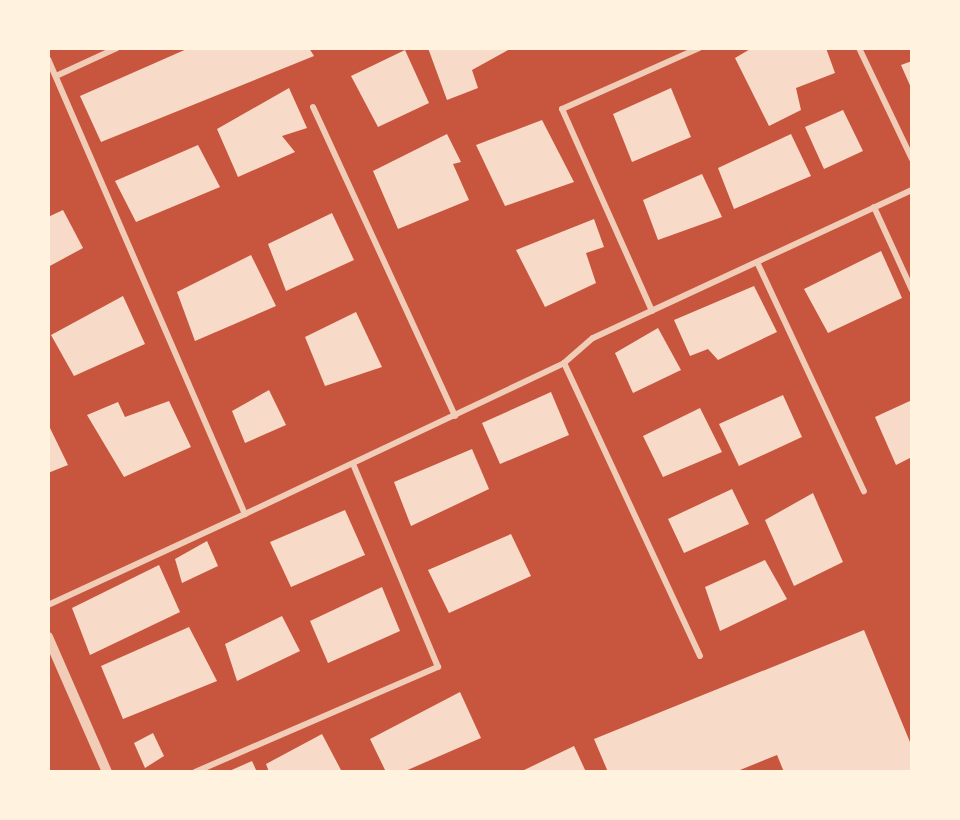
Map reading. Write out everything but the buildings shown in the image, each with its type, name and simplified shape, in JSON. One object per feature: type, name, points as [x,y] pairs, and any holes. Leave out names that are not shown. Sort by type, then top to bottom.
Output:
[{"type":"street","points":[[56,76],[117,48]]},
{"type":"street","points":[[652,311],[562,109],[699,48]]},
{"type":"street","points":[[859,48],[912,159]]},
{"type":"street","points":[[48,59],[245,514]]},
{"type":"street","points":[[313,107],[455,416]]},
{"type":"street","points":[[48,605],[353,465],[564,363],[593,338],[912,190]]},
{"type":"street","points":[[874,207],[912,290]]},
{"type":"street","points":[[757,262],[864,491]]},
{"type":"street","points":[[564,363],[699,657]]},
{"type":"street","points":[[195,772],[438,667],[353,465]]},
{"type":"street","points":[[48,637],[107,772]]}]
